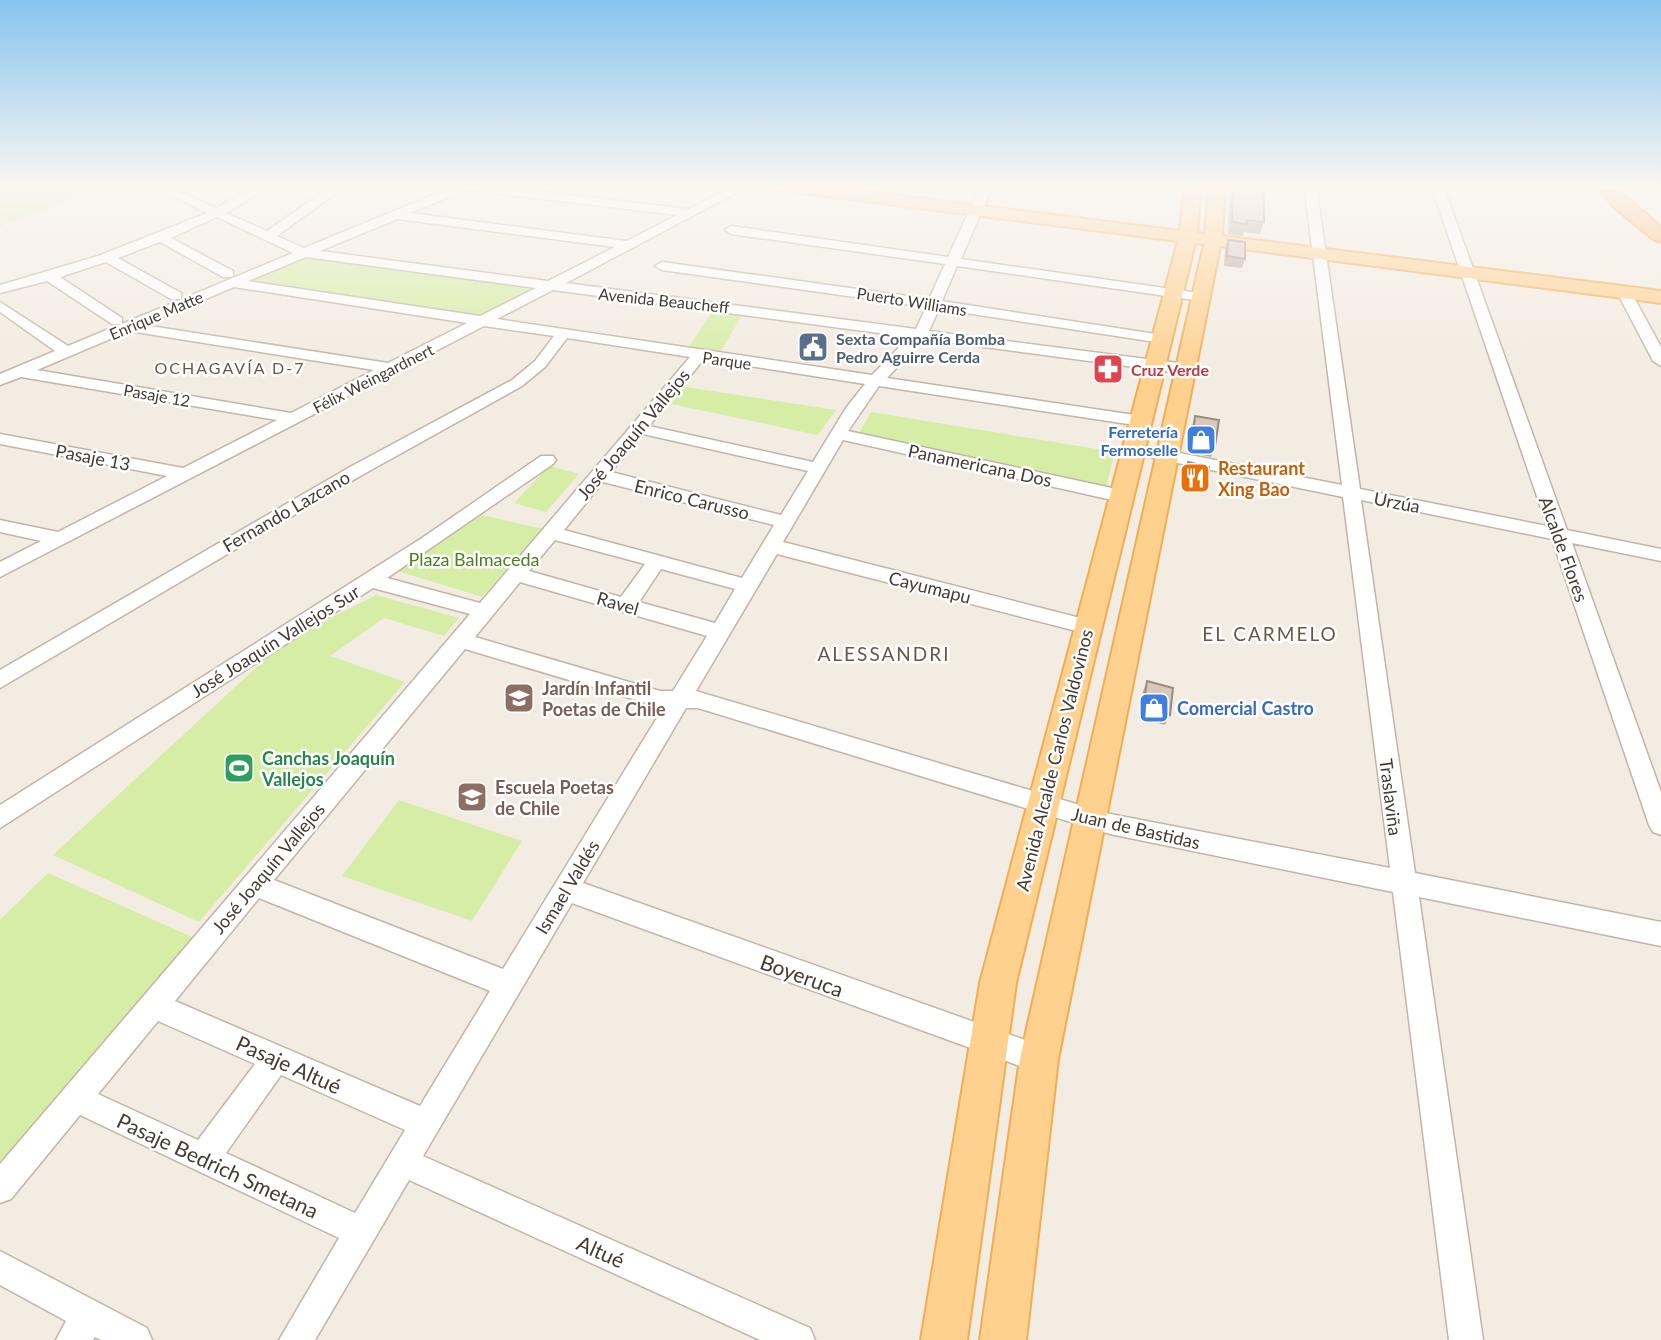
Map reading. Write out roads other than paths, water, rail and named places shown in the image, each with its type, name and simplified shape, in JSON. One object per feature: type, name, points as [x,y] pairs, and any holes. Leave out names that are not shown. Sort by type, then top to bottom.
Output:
[{"type":"main road","name":"Avenida Alcalde Carlos Valdovinos","points":[[944,1340],[987,1042],[1009,936],[1185,248]]},
{"type":"main road","points":[[1003,1340],[1039,1059],[1211,248]]},
{"type":"main road","points":[[1270,248],[1661,297]]},
{"type":"main road","points":[[1109,545],[1146,555]]},
{"type":"main road","points":[[1081,657],[1122,667]]},
{"type":"street","points":[[0,289],[132,248]]},
{"type":"street","points":[[178,248],[230,279]]},
{"type":"street","name":"Avenida Beaucheff","points":[[292,248],[304,253],[548,287],[767,296],[921,333],[1186,369]]},
{"type":"street","name":"Enrique Matte","points":[[0,380],[122,324],[230,279],[317,248]]},
{"type":"street","name":"Félix Weingardnert","points":[[0,570],[625,248]]},
{"type":"street","points":[[853,248],[1201,297]]},
{"type":"street","name":"Ismael Valdés","points":[[296,1340],[839,434],[874,382],[921,333],[959,248]]},
{"type":"street","name":"Traslaviña","points":[[1318,248],[1466,1340]]},
{"type":"street","points":[[1458,248],[1467,272]]},
{"type":"street","points":[[106,257],[176,296]]},
{"type":"street","name":"Puerto Williams","points":[[662,266],[767,296],[933,305],[1162,339]]},
{"type":"street","name":"Alcalde Flores","points":[[1467,272],[1661,825]]},
{"type":"street","points":[[48,275],[122,324],[390,369]]},
{"type":"street","name":"Parque","points":[[230,279],[699,356],[1141,421]]},
{"type":"street","points":[[1623,292],[1661,361]]},
{"type":"street","points":[[0,306],[66,352]]},
{"type":"street","name":"Fernando Lazcano","points":[[0,680],[517,383],[540,364],[563,334]]},
{"type":"street","name":"José Joaquín Vallejos","points":[[0,1188],[75,1098],[162,1008],[254,884],[699,356]]},
{"type":"street","name":"Pasaje 12","points":[[20,372],[294,418]]},
{"type":"street","points":[[638,428],[818,468]]},
{"type":"street","name":"Panamericana Dos","points":[[839,434],[1121,496]]},
{"type":"street","name":"Pasaje 13","points":[[0,439],[185,474]]},
{"type":"street","name":"Urzúa","points":[[1134,449],[1661,555]]},
{"type":"street","name":"José Joaquín Vallejos Sur","points":[[0,818],[370,580],[489,502],[547,460]]},
{"type":"street","name":"Enrico Carusso","points":[[598,475],[786,522]]},
{"type":"street","points":[[0,526],[61,539]]},
{"type":"street","points":[[550,532],[748,586]]},
{"type":"street","name":"Cayumapu","points":[[772,546],[1088,627]]},
{"type":"street","points":[[626,605],[657,561]]},
{"type":"street","name":"Ravel","points":[[515,574],[720,632]]},
{"type":"street","points":[[370,580],[484,611]]},
{"type":"street","name":"Juan de Bastidas","points":[[460,640],[660,699],[698,700],[1090,819],[1403,885],[1661,934]]},
{"type":"street","points":[[254,884],[509,985]]},
{"type":"street","name":"Boyeruca","points":[[566,889],[1039,1059]]},
{"type":"street","name":"Pasaje Altué","points":[[162,1008],[425,1124]]},
{"type":"street","points":[[204,1158],[276,1058]]},
{"type":"street","name":"Pasaje Bedrich Smetana","points":[[75,1098],[361,1232]]},
{"type":"street","name":"Altué","points":[[403,1161],[798,1340]]},
{"type":"street","points":[[0,1266],[82,1328],[135,1340]]},
{"type":"place","name":"Sexta Compañía Bomba Pedro Aguirre Cerda","points":[[813,347]]},
{"type":"place","name":"Cruz Verde","points":[[1108,369]]},
{"type":"place","name":"Ferretería Fermoselle","points":[[1201,440]]},
{"type":"place","name":"Restaurant Xing Bao","points":[[1195,478]]},
{"type":"place","name":"Jardín Infantil Poetas de Chile","points":[[519,698]]},
{"type":"place","name":"Comercial Castro","points":[[1154,708]]},
{"type":"place","name":"Canchas Joaquín Vallejos","points":[[239,768]]},
{"type":"place","name":"Escuela Poetas de Chile","points":[[472,797]]},
{"type":"district","name":"OCHAGAVÍA D-7","points":[[230,367]]},
{"type":"district","name":"EL CARMELO","points":[[1270,633]]},
{"type":"district","name":"ALESSANDRI","points":[[884,653]]},
{"type":"park label","name":"Plaza Balmaceda","points":[[474,559]]}]
